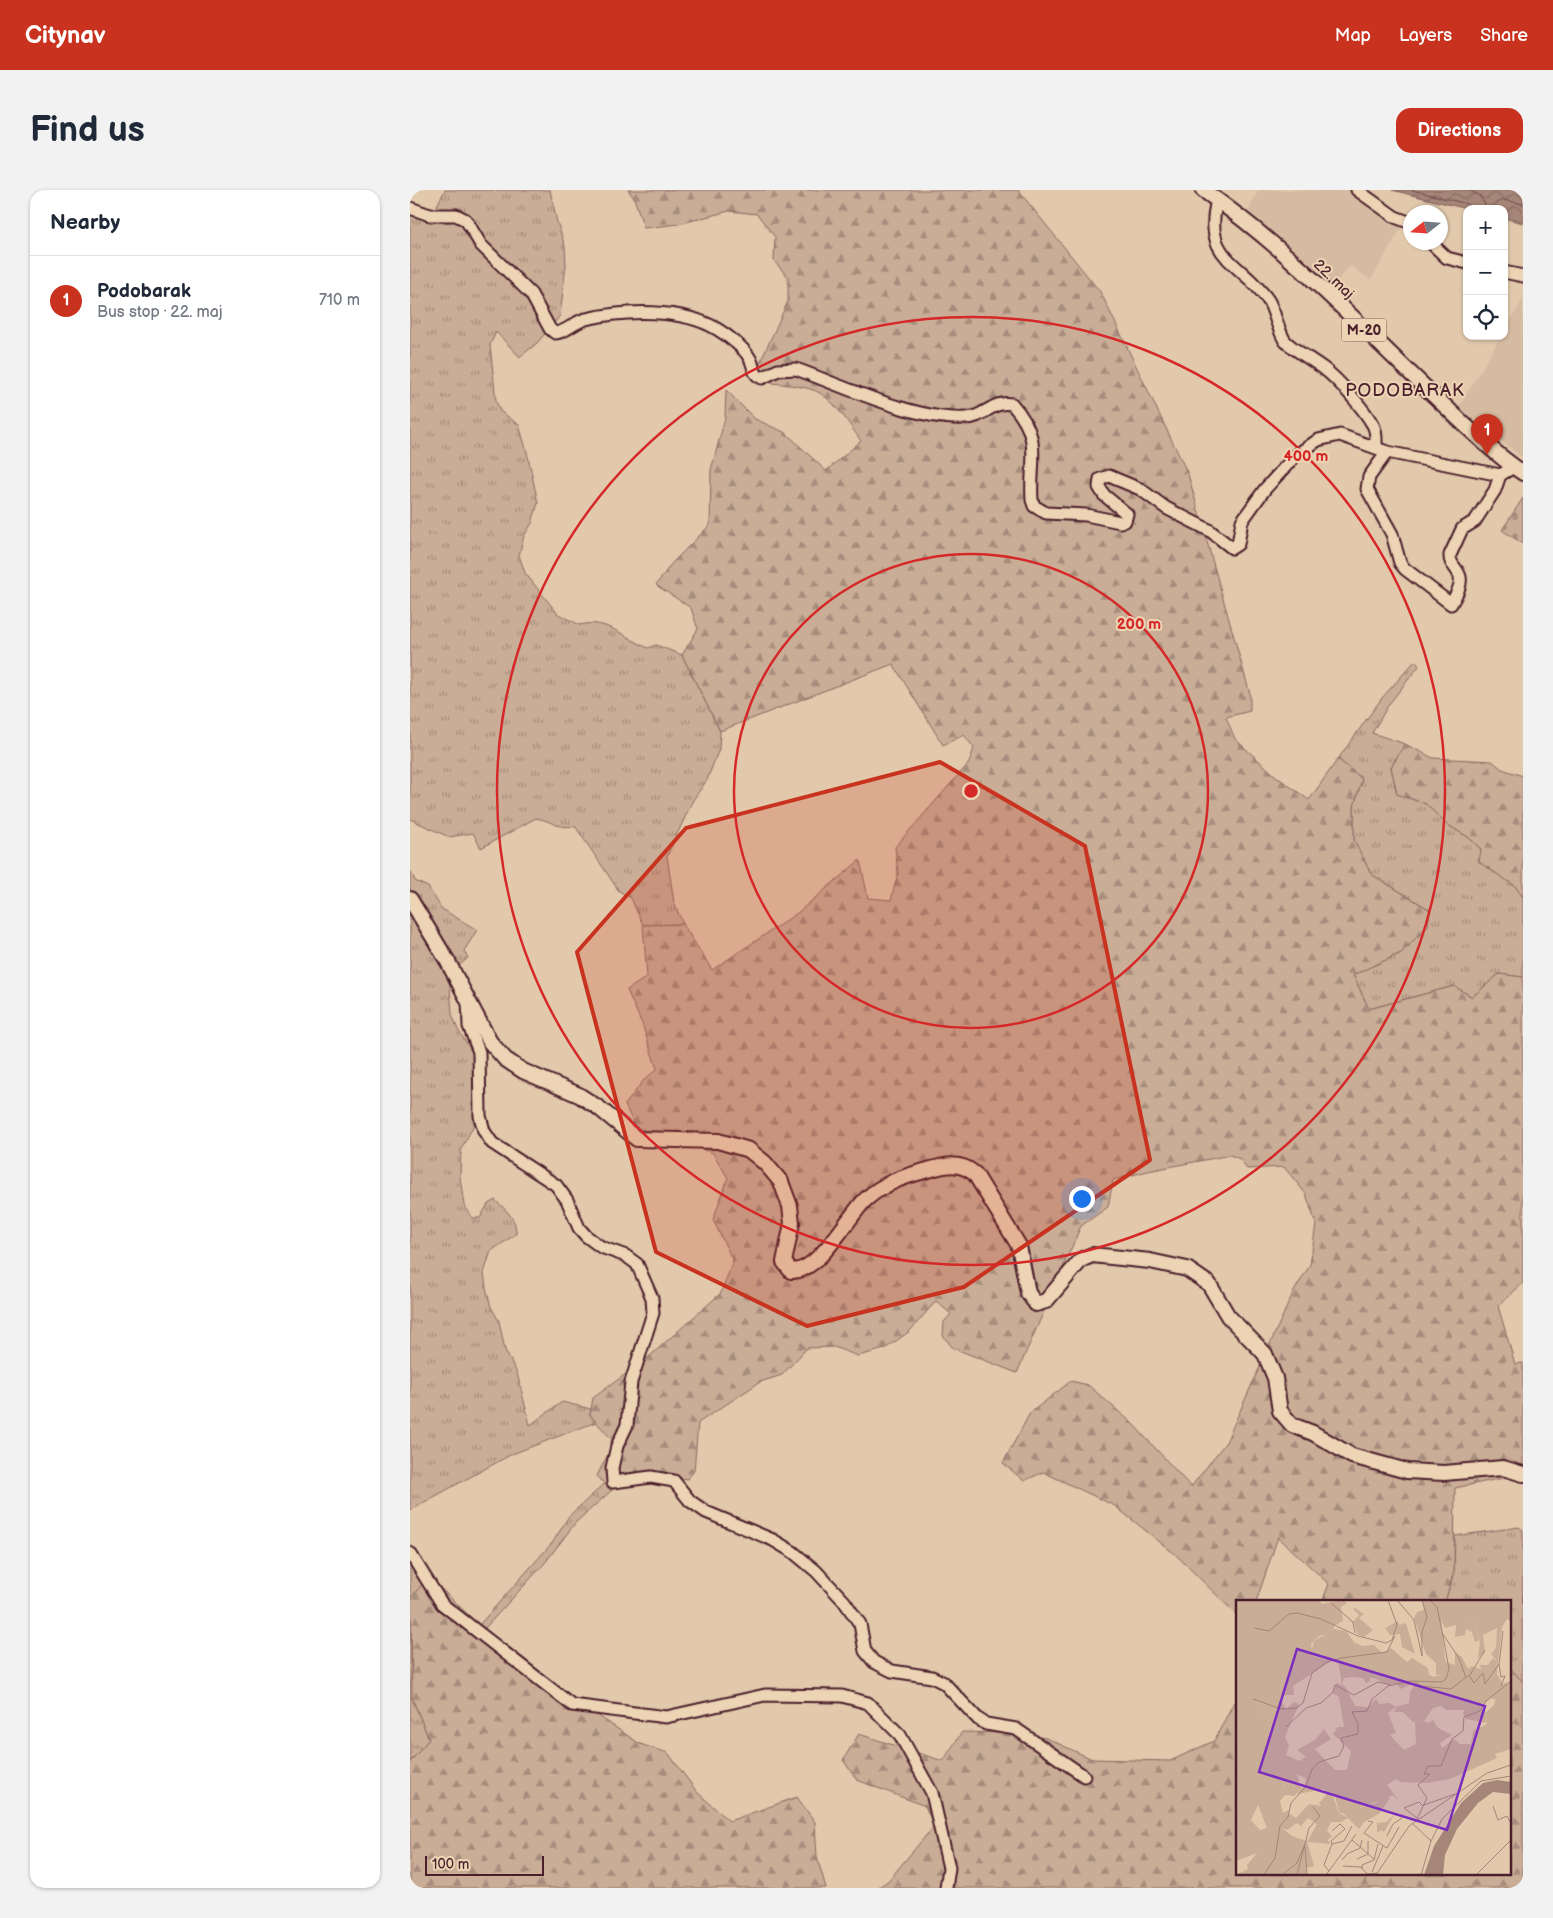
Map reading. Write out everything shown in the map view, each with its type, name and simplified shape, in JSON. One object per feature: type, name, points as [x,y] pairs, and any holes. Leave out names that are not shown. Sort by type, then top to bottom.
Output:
[{"type":"main road","name":"22. maj","points":[[1203,190],[1247,222],[1298,267],[1472,430],[1519,470]]},
{"type":"main road","points":[[410,899],[490,1042],[505,1059],[523,1071],[579,1095],[599,1108],[633,1137],[644,1140],[718,1140],[749,1150],[765,1163],[781,1182],[790,1206],[792,1223],[784,1262],[791,1270],[802,1269],[815,1260],[841,1230],[855,1210],[890,1182],[945,1164],[969,1168],[975,1174],[1019,1246],[1028,1293],[1036,1304],[1046,1301],[1081,1260],[1092,1255],[1150,1261],[1187,1269],[1209,1284],[1228,1316],[1265,1354],[1275,1378],[1280,1411],[1292,1426],[1313,1433],[1352,1456],[1407,1471],[1444,1473],[1503,1468],[1523,1474]]},
{"type":"street","points":[[1357,190],[1366,194],[1395,217],[1403,220]]},
{"type":"street","points":[[410,208],[430,215],[456,215],[466,220],[481,245],[531,294],[550,330],[555,334],[584,319],[647,312],[669,314],[704,322],[719,330],[750,358],[754,372],[762,378],[784,368],[796,369],[898,408],[943,416],[966,418],[976,416],[997,403],[1012,404],[1025,422],[1030,436],[1034,457],[1032,500],[1038,510],[1086,515],[1120,522],[1126,521],[1127,514],[1104,495],[1098,487],[1100,478],[1109,476],[1140,489],[1166,508],[1209,530],[1232,548],[1238,544],[1242,521],[1284,467],[1295,456],[1318,440],[1340,435],[1382,450],[1500,475],[1495,490],[1475,520],[1462,529],[1450,555],[1449,560],[1460,577],[1459,588],[1451,604],[1405,569],[1400,562],[1392,534],[1369,495],[1366,484],[1382,450],[1372,424],[1338,380],[1284,340],[1276,314],[1266,299],[1224,258],[1217,244],[1213,216],[1217,200]]},
{"type":"street","points":[[1438,250],[1447,258],[1463,262]]},
{"type":"street","points":[[1508,273],[1523,276]]},
{"type":"street","name":"22. maj","points":[[1500,475],[1519,470]]},
{"type":"street","points":[[468,1000],[469,1026],[479,1052],[480,1116],[484,1131],[492,1143],[556,1185],[567,1200],[579,1228],[586,1236],[600,1247],[626,1256],[637,1264],[652,1298],[653,1313],[631,1382],[627,1425],[617,1446],[612,1468],[613,1482],[651,1477],[674,1481],[690,1501],[706,1512],[773,1540],[793,1552],[816,1571],[849,1609],[860,1624],[865,1651],[874,1662],[892,1671],[932,1677],[944,1683],[978,1719],[986,1724],[1016,1729],[1084,1776]]},
{"type":"street","points":[[410,1553],[442,1604],[572,1705],[666,1717],[765,1695],[842,1696],[868,1703],[900,1735],[932,1793],[949,1868],[946,1888]]},
{"type":"highlighted area","points":[[940,762],[1085,846],[1150,1160],[964,1287],[807,1326],[656,1252],[577,952],[686,828]]},
{"type":"shaded area","points":[[1258,190],[1352,190],[1403,225],[1371,280],[1350,266],[1332,287],[1248,212]]},
{"type":"shaded area","points":[[1523,299],[1523,458],[1459,407],[1499,340],[1508,340],[1508,324]]},
{"type":"green space","points":[[445,190],[550,190],[557,222],[565,246],[566,265],[560,316],[537,343],[520,357],[496,332],[490,345],[496,401],[500,411],[519,425],[538,503],[532,523],[524,536],[519,555],[525,573],[558,614],[580,625],[598,624],[615,630],[648,648],[656,645],[682,655],[720,731],[719,749],[707,780],[693,800],[667,856],[674,903],[683,924],[643,925],[631,898],[619,891],[575,826],[559,826],[536,818],[481,848],[473,833],[449,837],[410,819],[410,213],[430,219]]},
{"type":"green space","points":[[628,190],[1018,190],[1101,293],[1188,474],[1250,694],[1250,711],[1226,717],[1235,739],[1277,777],[1309,800],[1338,759],[1362,779],[1354,806],[1354,840],[1371,874],[1430,910],[1428,926],[1401,953],[1353,975],[1369,1009],[1454,986],[1472,997],[1499,974],[1523,977],[1523,1283],[1498,1306],[1515,1364],[1523,1363],[1523,1470],[1513,1476],[1455,1488],[1454,1571],[1446,1600],[1323,1600],[1329,1584],[1278,1537],[1257,1600],[1236,1600],[1236,1614],[1176,1555],[1115,1506],[1043,1472],[1024,1481],[1003,1463],[1030,1413],[1071,1381],[1088,1385],[1132,1423],[1191,1487],[1226,1442],[1293,1293],[1310,1265],[1316,1224],[1306,1194],[1284,1167],[1247,1169],[1240,1159],[1230,1155],[1113,1180],[1108,1207],[1081,1226],[1017,1373],[953,1348],[943,1336],[944,1322],[951,1314],[936,1301],[910,1331],[885,1349],[858,1356],[834,1347],[807,1348],[782,1375],[760,1382],[698,1423],[694,1471],[687,1479],[653,1473],[631,1474],[611,1491],[597,1476],[614,1442],[590,1415],[593,1398],[650,1356],[721,1293],[733,1261],[713,1220],[728,1178],[713,1153],[635,1127],[625,1105],[643,1081],[657,1069],[642,1024],[627,990],[647,977],[643,925],[683,924],[712,970],[796,914],[860,860],[868,898],[891,900],[898,873],[895,847],[969,763],[974,748],[964,735],[943,745],[893,664],[720,731],[682,655],[698,629],[691,608],[656,585],[672,563],[710,525],[711,470],[725,418],[726,390],[755,419],[786,433],[826,471],[861,441],[843,415],[820,393],[797,386],[773,383],[759,365],[788,301],[788,277],[774,261],[775,237],[757,214],[729,211],[679,224],[644,228],[634,198]]},
{"type":"green space","points":[[1523,498],[1523,544],[1502,530]]},
{"type":"green space","points":[[1415,661],[1419,666],[1389,704],[1372,733],[1405,744],[1391,767],[1397,794],[1426,804],[1446,824],[1468,837],[1481,849],[1480,862],[1515,886],[1523,897],[1523,977],[1499,974],[1472,997],[1454,986],[1369,1009],[1353,975],[1401,953],[1430,910],[1371,874],[1354,841],[1354,806],[1362,779],[1338,759],[1382,698]]},
{"type":"green space","points":[[1405,744],[1433,758],[1492,761],[1502,769],[1523,776],[1523,897],[1515,886],[1479,862],[1481,849],[1468,837],[1446,824],[1426,804],[1397,794],[1391,767]]},
{"type":"green space","points":[[410,870],[415,881],[428,887],[442,909],[477,930],[464,951],[468,958],[449,974],[452,1014],[458,1030],[476,1058],[475,1123],[461,1149],[460,1177],[464,1205],[473,1218],[480,1218],[488,1204],[495,1200],[510,1215],[515,1224],[516,1234],[491,1251],[484,1273],[491,1307],[499,1321],[505,1350],[517,1373],[530,1425],[562,1402],[591,1409],[590,1415],[596,1422],[512,1454],[410,1510]]},
{"type":"green space","points":[[604,1484],[611,1491],[576,1522],[544,1564],[484,1629],[479,1625],[553,1542],[569,1516]]},
{"type":"green space","points":[[1519,1527],[1523,1530],[1522,1682],[1510,1668],[1510,1600],[1446,1600],[1454,1571],[1455,1536]]},
{"type":"green space","points":[[410,1544],[429,1577],[412,1698],[429,1739],[410,1762]]},
{"type":"green space","points":[[429,1577],[479,1625],[572,1698],[640,1744],[668,1753],[697,1792],[729,1821],[797,1797],[815,1822],[817,1857],[826,1888],[410,1888],[410,1762],[429,1739],[412,1698],[411,1597]]},
{"type":"green space","points":[[1510,1668],[1523,1682],[1523,1888],[877,1888],[888,1881],[934,1826],[925,1806],[857,1780],[843,1760],[859,1734],[943,1761],[962,1732],[1004,1733],[1046,1738],[1092,1759],[1170,1761],[1214,1741],[1234,1702],[1236,1702],[1236,1876],[1510,1876]]},
{"type":"water","points":[[1392,190],[1523,190],[1523,223],[1508,219],[1508,205],[1463,205],[1463,208]]},
{"type":"place","name":"Podobarak","points":[[1487,455]]},
{"type":"district","name":"PODOBARAK","points":[[1405,390]]}]
